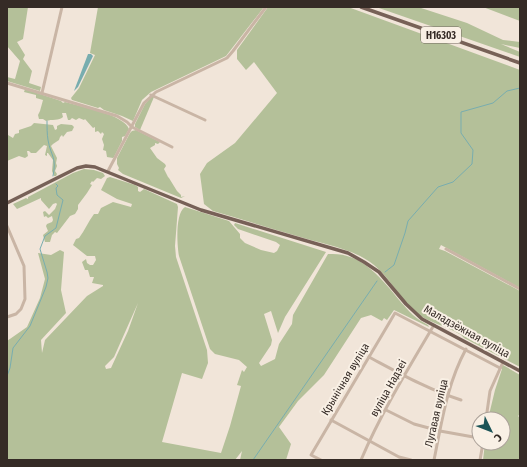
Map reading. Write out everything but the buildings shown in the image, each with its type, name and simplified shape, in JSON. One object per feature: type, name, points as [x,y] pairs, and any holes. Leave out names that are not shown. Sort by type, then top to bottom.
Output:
[{"type":"main road","name":"Н16303","points":[[362,7],[520,63]]},
{"type":"main road","name":"Маладзёжная вуліца","points":[[7,203],[72,170],[86,166],[108,171],[202,210],[348,253],[372,267],[392,286],[415,312],[434,326],[520,371]]},
{"type":"street","points":[[42,93],[62,7]]},
{"type":"street","points":[[108,171],[144,103],[151,95],[224,60],[233,51],[266,7]]},
{"type":"street","points":[[7,83],[117,116],[132,127],[172,147]]},
{"type":"street","points":[[151,95],[205,120]]},
{"type":"street","points":[[7,226],[24,266],[25,299],[23,307],[19,312],[7,317]]},
{"type":"street","points":[[446,249],[520,289]]},
{"type":"street","name":"Крынічная вуліца","points":[[321,460],[311,455],[395,313],[430,331]]},
{"type":"street","name":"вуліца Надзеі","points":[[361,460],[369,441],[404,376],[434,326]]},
{"type":"street","points":[[430,331],[500,368]]},
{"type":"street","name":"Лугавая вуліца","points":[[434,460],[447,396],[456,367],[466,349]]},
{"type":"street","points":[[369,357],[404,376],[447,396],[461,400]]},
{"type":"street","points":[[487,411],[490,391],[503,362]]},
{"type":"street","points":[[386,410],[414,424],[440,431],[471,437]]},
{"type":"street","points":[[331,420],[400,457],[411,460]]},
{"type":"green space","points":[[7,7],[28,7],[23,39],[17,42],[25,55],[23,59],[32,71],[29,83],[41,87],[40,91],[7,81],[7,77],[15,79],[20,61],[7,46]]},
{"type":"green space","points":[[98,7],[264,7],[226,56],[151,92],[142,100],[133,121],[100,107],[98,108],[72,100],[71,98],[79,88],[95,55],[90,53]]},
{"type":"green space","points":[[268,7],[348,7],[520,70],[520,288],[441,245],[439,249],[520,291],[520,367],[464,338],[461,335],[424,318],[410,306],[374,265],[357,254],[213,211],[204,204],[200,174],[207,163],[235,143],[277,93],[254,62],[246,70],[237,59],[237,50]]},
{"type":"green space","points":[[376,7],[418,7],[467,23],[503,40],[520,42],[520,48],[501,44],[520,52],[520,57]]},
{"type":"green space","points":[[483,7],[520,7],[520,21]]},
{"type":"green space","points":[[25,89],[63,103],[65,102],[111,115],[126,124],[129,129],[125,136],[122,137],[122,141],[114,157],[107,157],[106,151],[103,150],[104,145],[102,139],[104,134],[102,132],[101,134],[98,131],[95,132],[95,127],[93,128],[85,119],[79,118],[76,120],[72,118],[68,120],[66,113],[62,113],[63,117],[60,119],[46,121],[39,119],[38,115],[43,100],[36,98],[36,95],[24,92]]},
{"type":"green space","points":[[152,96],[154,97],[140,130],[135,127],[135,124],[145,104]]},
{"type":"green space","points":[[34,123],[53,125],[55,130],[57,129],[57,126],[61,124],[72,125],[74,127],[72,131],[67,132],[63,137],[62,135],[59,140],[51,146],[57,158],[57,166],[55,171],[57,174],[56,176],[54,176],[52,171],[53,160],[48,153],[47,156],[45,155],[47,146],[44,145],[36,153],[27,151],[28,156],[25,158],[19,156],[7,161],[7,136],[8,135],[13,138],[15,134],[19,133],[19,130],[31,126]]},
{"type":"green space","points":[[136,130],[160,142],[158,144],[155,143],[155,145],[150,148],[157,158],[165,164],[166,166],[164,169],[181,197],[185,196],[181,198],[123,174],[118,170],[117,158],[130,133]]},
{"type":"green space","points":[[84,169],[103,173],[105,176],[101,179],[97,178],[93,182],[92,181],[90,184],[92,185],[78,205],[78,209],[75,214],[70,216],[57,233],[55,232],[52,235],[50,242],[45,242],[43,235],[48,231],[46,226],[53,220],[52,216],[48,218],[46,216],[44,217],[43,212],[45,211],[49,215],[55,209],[57,204],[53,204],[49,209],[41,198],[17,209],[13,204],[26,198],[28,199],[28,197],[73,173]]},
{"type":"green space","points":[[110,177],[135,185],[138,187],[138,191],[140,192],[144,189],[177,204],[178,207],[175,246],[176,257],[207,350],[208,363],[202,379],[182,373],[162,442],[221,453],[241,386],[237,385],[242,370],[244,372],[247,367],[239,360],[215,354],[210,349],[179,256],[177,237],[178,222],[182,210],[185,207],[229,221],[240,234],[240,238],[245,243],[261,250],[274,253],[280,245],[276,242],[238,229],[234,225],[235,223],[326,252],[285,317],[278,333],[271,311],[264,314],[272,340],[271,345],[259,363],[261,366],[275,359],[279,344],[292,324],[293,315],[328,254],[340,254],[347,256],[367,266],[383,281],[413,315],[429,327],[394,310],[387,320],[384,318],[382,321],[371,315],[361,318],[324,375],[298,401],[279,427],[291,444],[286,460],[240,460],[242,451],[235,460],[7,460],[7,341],[27,327],[40,298],[45,279],[38,253],[51,255],[60,250],[64,252],[61,290],[66,313],[41,340],[42,353],[45,340],[87,296],[103,286],[92,283],[94,277],[90,277],[88,270],[85,270],[82,262],[86,259],[87,263],[93,265],[96,260],[95,256],[87,256],[73,245],[94,214],[98,214],[101,208],[113,202],[131,207],[132,204],[117,199],[101,190],[107,178]],"holes":[[[138,303],[128,331],[111,368],[106,369],[105,366],[114,357]]]},
{"type":"green space","points":[[503,365],[520,375],[520,414],[518,416],[520,418],[519,460],[483,460],[484,451],[511,451],[511,411],[490,411],[502,369],[501,368]]},
{"type":"water","points":[[88,54],[93,56],[78,87],[74,91]]},
{"type":"waterway","points":[[385,272],[394,265],[408,221],[438,187],[453,182],[472,164],[473,150],[461,133],[461,112],[493,103],[507,91],[520,88]]},
{"type":"waterway","points":[[47,121],[49,146],[54,161],[53,176]]},
{"type":"waterway","points":[[7,376],[10,368],[13,348],[30,326],[46,287],[48,278],[40,249],[45,236],[56,228],[63,200],[57,195],[56,188],[58,186],[56,184]]},
{"type":"waterway","points":[[253,460],[377,281]]}]
